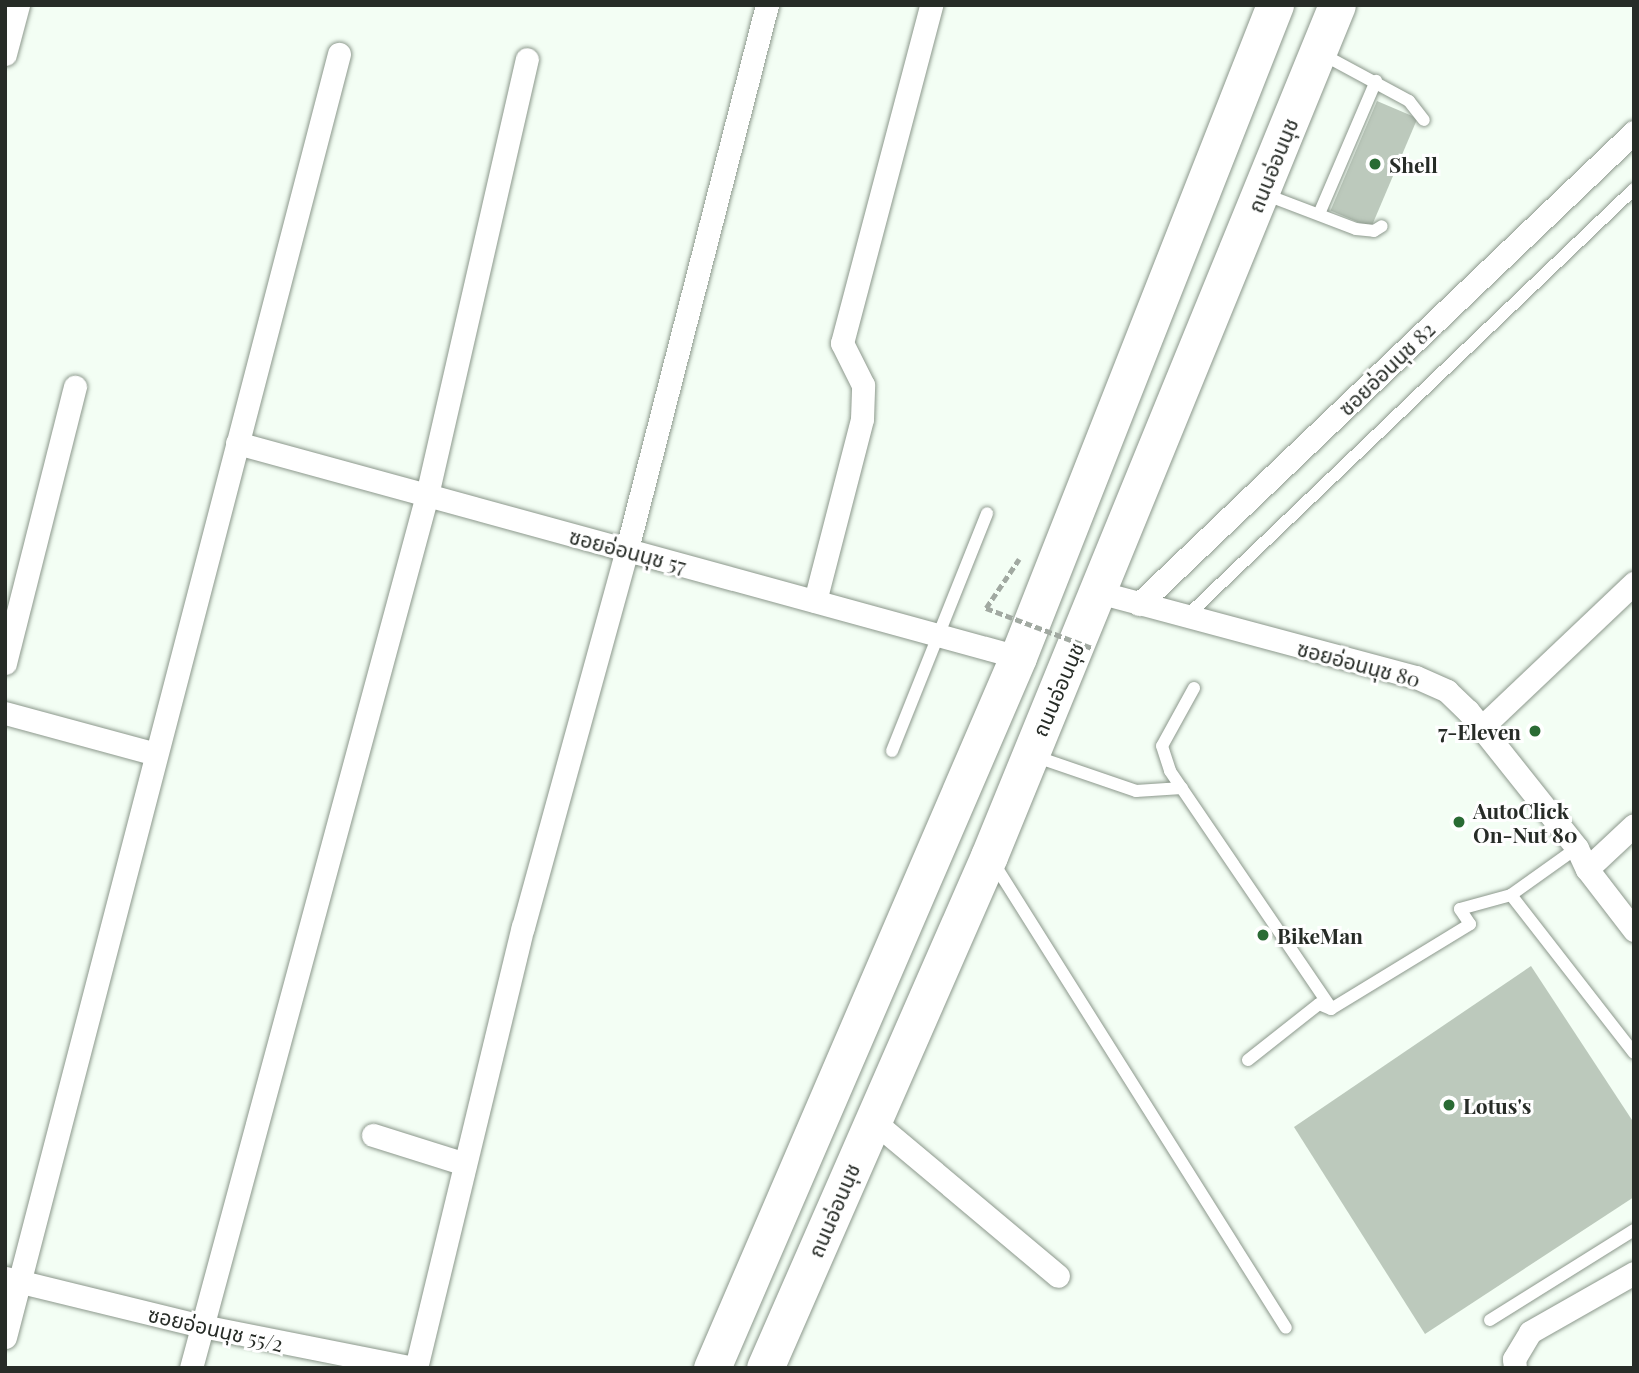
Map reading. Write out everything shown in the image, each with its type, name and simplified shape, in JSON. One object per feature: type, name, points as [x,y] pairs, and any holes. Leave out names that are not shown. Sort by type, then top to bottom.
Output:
[{"type":"main road","points":[[712,1368],[1018,657],[1275,5]]},
{"type":"main road","name":"ถนนอ่อนนุช","points":[[765,1368],[871,1119],[989,856],[1337,5]]},
{"type":"street","points":[[5,54],[18,5]]},
{"type":"street","points":[[415,1368],[523,927],[627,549],[767,5]]},
{"type":"street","points":[[815,601],[862,419],[863,386],[842,343],[931,5]]},
{"type":"street","points":[[5,1337],[12,1280],[156,754],[339,54]]},
{"type":"street","points":[[191,1368],[427,495],[527,58]]},
{"type":"street","name":"ซอยอ่อนนุช 82","points":[[1139,604],[1634,132]]},
{"type":"street","points":[[5,663],[75,387]]},
{"type":"street","name":"ซอยอ่อนนุช 57","points":[[237,443],[1018,657]]},
{"type":"street","points":[[1481,728],[1634,583]]},
{"type":"street","name":"ซอยอ่อนนุช 80","points":[[1098,592],[1416,677],[1447,691],[1481,728],[1634,930]]},
{"type":"street","points":[[5,713],[156,754]]},
{"type":"street","points":[[1582,858],[1634,825]]},
{"type":"street","points":[[871,1119],[1058,1276]]},
{"type":"street","points":[[373,1135],[465,1164]]},
{"type":"street","points":[[1515,1368],[1514,1359],[1530,1332],[1634,1273]]},
{"type":"street","name":"ซอยอ่อนนุช 55/2","points":[[12,1280],[202,1326],[415,1368]]},
{"type":"lane","points":[[1318,52],[1409,101],[1424,120]]},
{"type":"lane","points":[[1319,214],[1376,81]]},
{"type":"lane","points":[[1186,617],[1634,189]]},
{"type":"lane","points":[[1261,192],[1367,232],[1382,226]]},
{"type":"lane","points":[[892,751],[987,513]]},
{"type":"lane","points":[[1194,688],[1162,746],[1170,771],[1331,1009]]},
{"type":"lane","points":[[1030,755],[1136,791],[1182,788]]},
{"type":"lane","points":[[989,856],[1286,1328]]},
{"type":"lane","points":[[1331,1009],[1470,924],[1460,909],[1511,895],[1582,858]]},
{"type":"lane","points":[[1511,895],[1634,1053]]},
{"type":"lane","points":[[1248,1060],[1319,1004],[1331,1009]]},
{"type":"lane","points":[[1490,1320],[1634,1230]]},
{"type":"path","points":[[1020,558],[986,608],[1092,648]]},
{"type":"building","name":"Shell","points":[[1377,101],[1418,118],[1371,228],[1331,211]]},
{"type":"building","points":[[1531,966],[1634,1123],[1634,1197],[1425,1334],[1294,1127]]},
{"type":"place","name":"Shell","points":[[1375,164]]},
{"type":"place","name":"7-Eleven","points":[[1535,731]]},
{"type":"place","name":"AutoClick On-Nut 80","points":[[1459,822]]},
{"type":"place","name":"BikeMan","points":[[1263,935]]},
{"type":"place","name":"Lotus's","points":[[1449,1105]]}]
